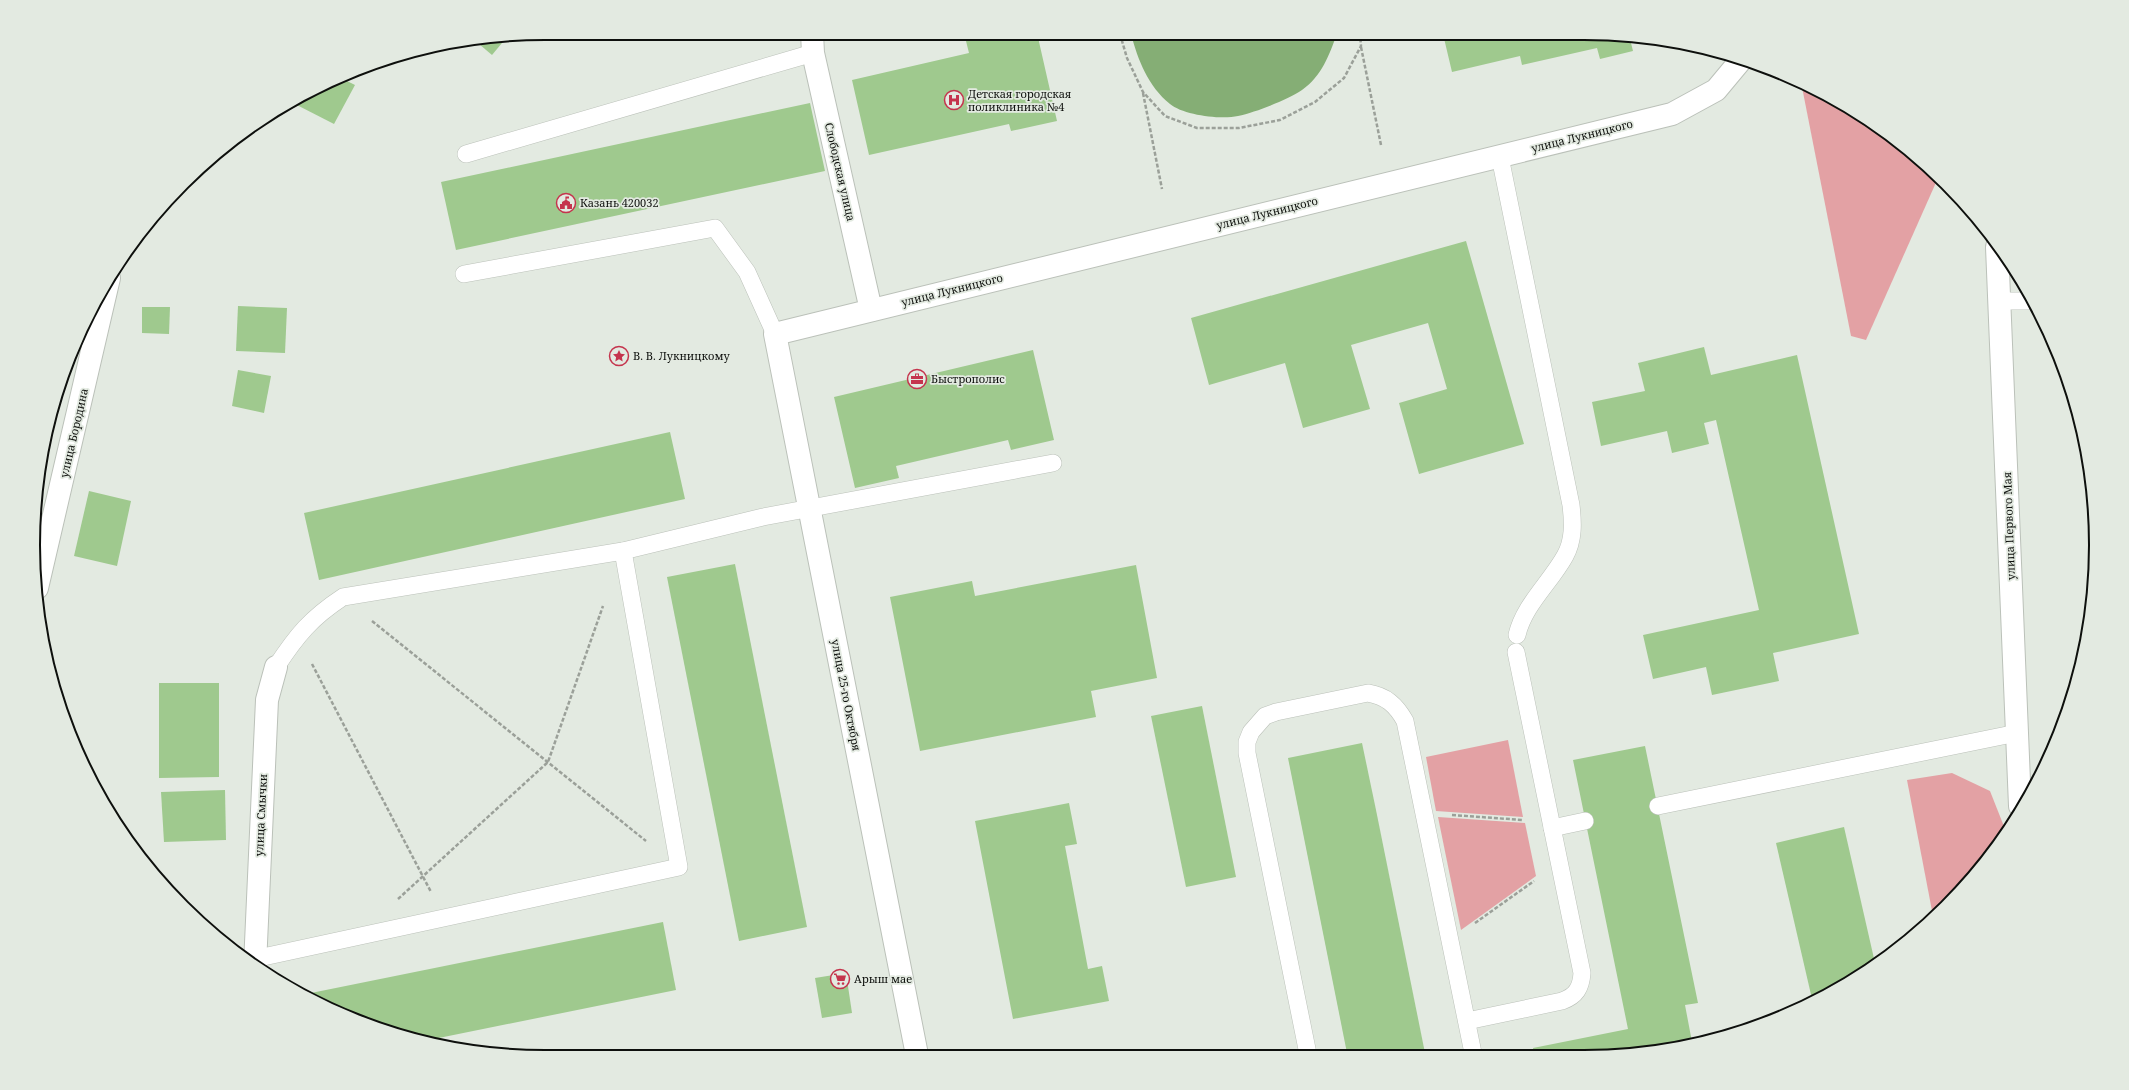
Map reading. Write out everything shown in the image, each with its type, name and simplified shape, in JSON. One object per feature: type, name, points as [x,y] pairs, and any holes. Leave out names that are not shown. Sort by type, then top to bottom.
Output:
[{"type":"street","name":"Слободская улица","points":[[812,43],[871,310]]},
{"type":"street","name":"улица Лукницкого","points":[[775,334],[1672,114],[1716,90],[1737,64]]},
{"type":"street","name":"улица Первого Мая","points":[[1997,255],[2020,800]]},
{"type":"street","name":"улица Бородина","points":[[41,572],[104,299]]},
{"type":"street","name":"улица 25-го Октября","points":[[775,334],[916,1050]]},
{"type":"street","name":"улица Смычки","points":[[255,959],[267,700],[276,667]]},
{"type":"lane","points":[[466,154],[812,43]]},
{"type":"lane","points":[[1500,156],[1571,505],[1573,526],[1566,556],[1525,614],[1517,635]]},
{"type":"lane","points":[[464,274],[715,228],[747,272],[775,334]]},
{"type":"lane","points":[[1999,301],[2025,301]]},
{"type":"lane","points":[[276,667],[297,635],[320,612],[343,597],[623,551],[763,517],[1053,463]]},
{"type":"lane","points":[[259,961],[444,918],[679,867],[623,551]]},
{"type":"lane","points":[[1466,1020],[1562,1001],[1571,998],[1578,991],[1581,983],[1582,973],[1516,652]]},
{"type":"lane","points":[[1307,1050],[1247,753],[1247,742],[1251,732],[1258,722],[1276,712],[1368,694],[1378,695],[1399,709],[1406,721],[1472,1050]]},
{"type":"lane","points":[[1658,806],[2018,733]]},
{"type":"lane","points":[[1552,825],[1585,821]]},
{"type":"path","points":[[1122,40],[1143,92],[1162,189]]},
{"type":"path","points":[[1360,40],[1381,145]]},
{"type":"path","points":[[1143,92],[1165,116],[1197,128],[1239,128],[1280,120],[1315,102],[1344,78],[1361,46]]},
{"type":"path","points":[[343,597],[679,867]]},
{"type":"path","points":[[395,901],[548,762],[604,604]]},
{"type":"path","points":[[297,635],[444,918]]},
{"type":"path","points":[[1424,813],[1552,825]]},
{"type":"path","points":[[1450,941],[1560,863]]},
{"type":"shaded area","points":[[1133,40],[1335,40],[1320,72],[1302,90],[1280,102],[1253,112],[1231,117],[1202,116],[1176,108],[1170,104],[1162,97],[1150,81],[1137,53]]},
{"type":"shaded area","points":[[1803,90],[1865,125],[1917,165],[1936,183],[1866,340],[1851,336]]},
{"type":"shaded area","points":[[1508,740],[1523,817],[1436,811],[1426,757]]},
{"type":"shaded area","points":[[1952,773],[1990,791],[2004,826],[1964,878],[1932,911],[1907,780]]},
{"type":"shaded area","points":[[1438,817],[1525,823],[1536,876],[1461,930]]},
{"type":"building","name":"Детская городская поликлиника №4","points":[[966,40],[1039,40],[1057,121],[1011,131],[1009,124],[869,155],[852,80],[969,53]]},
{"type":"building","points":[[1444,40],[1584,40],[1633,42],[1631,43],[1633,51],[1600,59],[1597,48],[1522,65],[1520,56],[1452,72]]},
{"type":"building","points":[[503,42],[492,55],[479,44]]},
{"type":"building","points":[[346,81],[355,85],[334,124],[297,105]]},
{"type":"building","points":[[810,103],[825,171],[456,250],[441,182]]},
{"type":"building","points":[[1466,241],[1524,444],[1419,474],[1399,403],[1447,389],[1428,323],[1351,345],[1370,409],[1303,428],[1285,363],[1209,385],[1191,318]]},
{"type":"building","points":[[238,306],[287,308],[285,353],[236,351]]},
{"type":"building","points":[[142,307],[170,307],[169,334],[142,333]]},
{"type":"building","points":[[1704,347],[1711,375],[1797,355],[1859,634],[1773,653],[1779,681],[1712,695],[1706,667],[1653,679],[1643,635],[1759,610],[1716,420],[1704,423],[1709,444],[1672,453],[1667,431],[1601,446],[1592,402],[1645,391],[1638,363]]},
{"type":"building","points":[[1033,350],[1054,440],[1011,450],[1008,440],[896,466],[899,478],[855,488],[834,397]]},
{"type":"building","points":[[238,370],[271,376],[264,413],[232,406]]},
{"type":"building","points":[[670,432],[685,499],[319,580],[304,513]]},
{"type":"building","points":[[89,491],[131,501],[117,566],[74,556]]},
{"type":"building","points":[[735,564],[807,927],[739,941],[667,577]]},
{"type":"building","points":[[1136,565],[1157,678],[1091,691],[1096,717],[920,751],[890,597],[972,581],[975,596]]},
{"type":"building","points":[[159,683],[219,683],[219,777],[159,778]]},
{"type":"building","points":[[1202,706],[1236,877],[1186,887],[1151,716]]},
{"type":"building","points":[[1362,743],[1424,1050],[1346,1050],[1288,758]]},
{"type":"building","points":[[1645,746],[1698,1003],[1685,1005],[1691,1038],[1650,1046],[1617,1049],[1533,1050],[1533,1048],[1628,1029],[1573,760]]},
{"type":"building","points":[[225,790],[226,840],[164,842],[161,792]]},
{"type":"building","points":[[1069,803],[1077,844],[1065,846],[1088,969],[1102,966],[1109,1001],[1013,1019],[975,821]]},
{"type":"building","points":[[1844,827],[1874,958],[1811,996],[1776,843]]},
{"type":"building","points":[[663,922],[676,990],[438,1038],[414,1033],[352,1012],[312,993]]},
{"type":"building","points":[[846,973],[852,1013],[822,1018],[815,978]]},
{"type":"place","name":"Детская городская поликлиника №4","points":[[954,100]]},
{"type":"place","name":"Казань 420032","points":[[566,203]]},
{"type":"place","name":"В. В. Лукницкому","points":[[619,356]]},
{"type":"place","name":"Быстрополис","points":[[917,379]]},
{"type":"place","name":"Арыш мае","points":[[840,979]]}]
